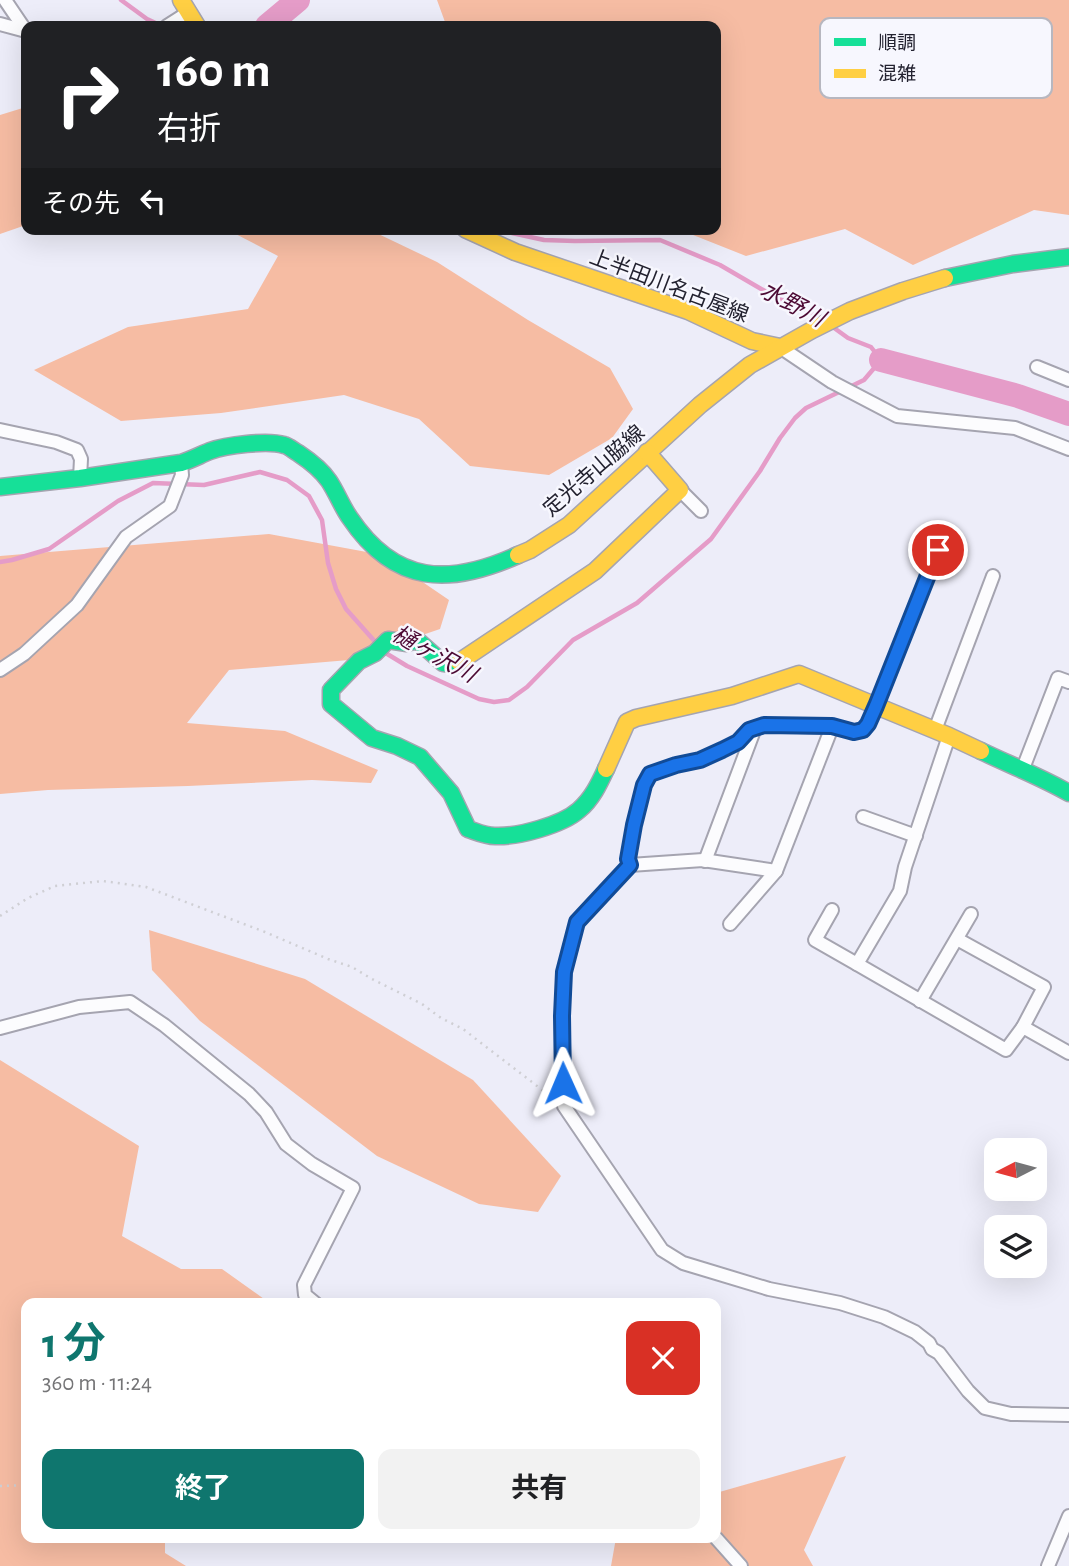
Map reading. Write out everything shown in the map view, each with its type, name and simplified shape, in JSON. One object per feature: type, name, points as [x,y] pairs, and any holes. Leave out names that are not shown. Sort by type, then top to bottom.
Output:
[{"type":"main road","name":"上半田川名古屋線","points":[[478,235],[515,253],[688,311],[752,341],[780,347]]},
{"type":"main road","name":"定光寺山脇線","points":[[0,487],[181,469],[212,450],[254,443],[285,445],[314,464],[328,480],[350,518],[370,544],[393,563],[443,576],[466,573],[494,566],[530,550],[569,525],[700,405],[750,365],[812,330],[850,311],[940,279],[1013,264],[1069,257]]},
{"type":"main road","points":[[647,452],[680,490],[595,571],[454,665],[443,663],[417,640],[407,643],[388,640],[375,653],[359,661],[331,690],[331,704],[372,738],[420,757],[451,793],[468,829],[486,837],[509,835],[531,831],[576,813],[601,780],[627,722],[732,696],[799,674],[942,733],[1069,793]]},
{"type":"street","points":[[5,0],[21,24]]},
{"type":"street","points":[[172,21],[185,6]]},
{"type":"street","points":[[0,24],[21,30]]},
{"type":"street","points":[[780,347],[832,382],[897,416],[1015,428],[1069,449]]},
{"type":"street","points":[[1037,366],[1069,380]]},
{"type":"street","points":[[0,430],[55,442],[77,450],[81,459],[80,478]]},
{"type":"street","points":[[0,670],[24,654],[77,605],[126,537],[170,506],[181,469]]},
{"type":"street","points":[[680,490],[701,511]]},
{"type":"street","points":[[630,865],[628,859],[634,825],[644,785],[650,774],[700,760],[738,742],[749,730],[764,725],[832,726],[854,732],[863,730],[876,706],[938,550]]},
{"type":"street","points":[[857,964],[900,891],[942,733],[993,576]]},
{"type":"street","points":[[1022,771],[1058,678],[1069,682]]},
{"type":"street","points":[[730,924],[776,871],[832,726]]},
{"type":"street","points":[[705,861],[755,728]]},
{"type":"street","points":[[863,817],[916,836]]},
{"type":"street","points":[[776,871],[705,861],[630,865],[577,922],[564,972],[564,1106],[662,1250],[683,1264],[769,1289],[841,1303],[884,1317],[915,1332],[929,1343],[985,1408],[1012,1414],[1069,1415]]},
{"type":"street","points":[[832,910],[816,940],[1006,1050],[1023,1027],[1044,987],[957,939]]},
{"type":"street","points":[[920,1000],[971,915]]},
{"type":"street","points":[[0,1028],[79,1007],[130,1002],[164,1025],[249,1094],[266,1112],[286,1144],[312,1164],[353,1188],[304,1285],[305,1294],[309,1298]]},
{"type":"street","points":[[1023,1027],[1069,1053]]},
{"type":"street","points":[[1048,1566],[1069,1516]]},
{"type":"street","points":[[720,1543],[741,1566]]},
{"type":"path","points":[[0,916],[28,898],[55,886],[103,881],[146,887],[352,967],[463,1029],[564,1106]]},
{"type":"path","points":[[0,1486],[21,1485]]},
{"type":"shaded area","points":[[437,0],[1069,0],[1069,215],[1034,210],[913,265],[845,229],[746,256],[693,235],[721,235],[721,21],[445,21]]},
{"type":"shaded area","points":[[21,109],[21,227],[0,234],[0,115]]},
{"type":"shaded area","points":[[238,235],[381,235],[437,262],[610,368],[633,409],[612,438],[549,475],[470,466],[419,419],[344,395],[221,413],[121,421],[34,370],[128,327],[248,309],[278,256]]},
{"type":"shaded area","points":[[269,534],[383,555],[449,600],[440,629],[349,660],[229,670],[187,723],[285,731],[378,770],[371,783],[312,780],[0,794],[0,556]]},
{"type":"shaded area","points":[[149,930],[305,979],[473,1080],[561,1176],[538,1212],[479,1204],[377,1156],[200,1021],[152,970]]},
{"type":"shaded area","points":[[0,1060],[139,1146],[122,1236],[181,1269],[222,1269],[263,1298],[21,1298],[21,1543],[165,1543],[165,1553],[186,1566],[0,1566]]},
{"type":"shaded area","points":[[846,1456],[804,1550],[813,1566],[611,1566],[615,1543],[721,1543],[721,1492]]},
{"type":"waterway","points":[[121,0],[151,21]]},
{"type":"waterway","name":"水野川","points":[[273,21],[298,0]]},
{"type":"waterway","name":"水野川","points":[[521,235],[544,240],[660,240],[720,265],[775,297],[823,320]]},
{"type":"waterway","name":"樋ヶ沢川","points":[[384,652],[407,666],[479,699],[494,702],[509,700],[527,687],[573,640],[637,603],[711,539],[795,418],[806,408],[864,380],[881,360],[871,347],[848,338],[830,325]]},
{"type":"waterway","name":"水野川","points":[[881,360],[1018,396],[1069,414]]},
{"type":"waterway","name":"樋ヶ沢川","points":[[0,562],[49,549],[118,501],[153,483],[204,485],[260,472],[287,480],[309,496],[322,520],[328,563],[336,589],[346,609],[378,645]]},
{"type":"traffic: fast","points":[[945,278],[1013,264],[1069,257]]},
{"type":"traffic: fast","points":[[0,487],[181,463],[210,451],[236,445],[277,444],[290,447],[319,469],[367,540],[405,567],[446,575],[469,572],[518,555]]},
{"type":"traffic: fast","points":[[459,662],[455,665],[443,663],[417,640],[407,643],[388,640],[375,653],[359,661],[331,690],[331,704],[372,738],[420,757],[451,793],[468,829],[484,835],[505,836],[562,821],[584,806],[606,769]]},
{"type":"traffic: fast","points":[[981,751],[1069,793]]},
{"type":"traffic: slow","points":[[181,0],[194,21]]},
{"type":"traffic: slow","points":[[478,235],[515,252],[688,311],[752,341],[780,347]]},
{"type":"traffic: slow","points":[[518,555],[569,525],[700,405],[750,365],[850,311],[945,278]]},
{"type":"traffic: slow","points":[[459,662],[595,571],[680,490],[647,452]]},
{"type":"traffic: slow","points":[[606,769],[627,722],[732,696],[799,674],[981,751]]},
{"type":"route","points":[[563,1083],[564,972],[577,922],[630,865],[628,859],[634,825],[644,785],[650,774],[700,760],[738,742],[749,730],[764,725],[832,726],[854,732],[863,730],[876,706],[938,550]]}]
